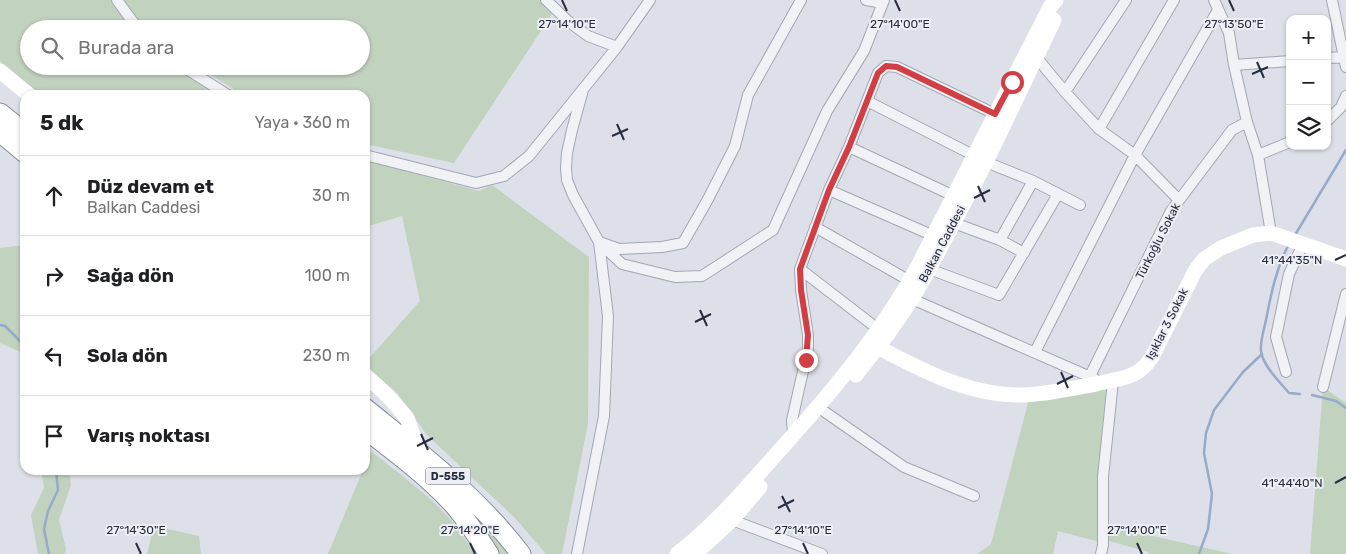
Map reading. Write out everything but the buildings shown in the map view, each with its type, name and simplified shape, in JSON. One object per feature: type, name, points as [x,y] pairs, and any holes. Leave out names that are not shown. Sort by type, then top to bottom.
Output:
[{"type":"highway","points":[[0,113],[20,129]]},
{"type":"highway","points":[[0,132],[20,149]]},
{"type":"highway","name":"D-555","points":[[370,412],[456,484],[521,551]]},
{"type":"highway","name":"D-555","points":[[370,433],[414,468],[452,503],[470,525],[489,554]]},
{"type":"main road","name":"Balkan Caddesi","points":[[702,552],[825,412],[874,345],[912,299],[954,223],[980,159],[995,114],[1050,7],[1056,0]]},
{"type":"main road","name":"Balkan Caddesi","points":[[677,554],[725,510],[793,436],[852,365],[874,345],[878,329],[910,281],[954,196],[980,159],[1037,58],[1059,11],[1060,0]]},
{"type":"main road","points":[[0,71],[22,90]]},
{"type":"main road","name":"Işıklar 3 Sokak","points":[[874,345],[944,379],[980,391],[1016,396],[1136,374],[1148,363],[1188,284],[1204,259],[1212,253],[1253,235],[1278,235]]},
{"type":"main road","points":[[1278,235],[1346,259]]},
{"type":"main road","points":[[370,380],[388,396],[406,418],[419,452]]},
{"type":"street","points":[[117,0],[131,20]]},
{"type":"street","points":[[546,0],[588,36],[618,46]]},
{"type":"street","points":[[370,156],[476,183],[504,176],[529,156],[618,46],[650,0]]},
{"type":"street","points":[[599,242],[619,249],[662,247],[683,243],[735,146],[748,95],[801,0]]},
{"type":"street","points":[[583,90],[572,130],[566,168],[573,195],[599,242],[622,264],[675,276],[702,276],[773,230],[827,111],[864,52],[883,2],[866,0]]},
{"type":"street","points":[[1065,92],[1126,0]]},
{"type":"street","points":[[1099,128],[1174,0]]},
{"type":"street","points":[[1331,59],[1345,62],[1332,0]]},
{"type":"street","points":[[1216,5],[1229,33],[1247,122],[1258,155],[1278,235]]},
{"type":"street","points":[[1035,352],[1135,155],[1216,5]]},
{"type":"street","points":[[1037,58],[1065,92],[1099,128],[1135,155],[1179,200]]},
{"type":"street","points":[[1234,65],[1286,61]]},
{"type":"street","points":[[793,436],[792,420],[808,349],[807,319],[801,290],[800,269],[829,190],[849,147],[878,73],[886,66],[891,66],[995,114]]},
{"type":"street","points":[[196,75],[220,90]]},
{"type":"street","points":[[1331,117],[1341,107],[1346,96]]},
{"type":"street","points":[[867,101],[980,159],[1033,181],[1080,205]]},
{"type":"street","name":"Türkoğlu Sokak","points":[[1102,380],[1171,211],[1232,130],[1247,122]]},
{"type":"street","points":[[1258,155],[1286,144]]},
{"type":"street","points":[[849,147],[954,196]]},
{"type":"street","points":[[1000,240],[1033,181]]},
{"type":"street","points":[[829,190],[934,236]]},
{"type":"street","points":[[929,269],[999,295],[1058,194]]},
{"type":"street","points":[[954,223],[1000,240],[1024,253]]},
{"type":"street","points":[[815,227],[910,281]]},
{"type":"street","points":[[577,554],[604,416],[608,316],[599,242]]},
{"type":"street","points":[[1286,372],[1276,337],[1289,274],[1302,244]]},
{"type":"street","points":[[800,269],[878,329]]},
{"type":"street","points":[[1323,387],[1346,294]]},
{"type":"street","points":[[912,299],[1102,380],[1104,477],[1102,554]]},
{"type":"street","points":[[825,412],[904,467],[974,496]]},
{"type":"street","points":[[732,520],[822,554]]},
{"type":"green space","points":[[0,0],[111,0],[125,20],[20,20],[20,75],[189,75],[211,90],[35,90],[0,61]]},
{"type":"green space","points":[[124,0],[540,0],[552,14],[454,163],[370,145],[370,90],[235,90],[211,75],[370,75],[370,20],[139,20]]},
{"type":"green space","points":[[370,161],[479,191],[492,185],[589,257],[588,424],[562,554],[546,554],[515,518],[427,435],[398,394],[370,369],[370,357],[420,301],[402,216],[370,226]]},
{"type":"green space","points":[[20,246],[20,352],[0,343],[0,248]]},
{"type":"green space","points":[[1323,387],[1346,403],[1346,554],[1310,554]]},
{"type":"green space","points":[[1106,388],[1098,477],[1100,542],[1058,531],[1053,554],[977,554],[991,544],[1029,399]]},
{"type":"green space","points":[[371,451],[428,497],[453,523],[474,554],[328,554],[361,475],[370,475]]},
{"type":"green space","points":[[42,475],[70,475],[71,485],[59,520],[66,549],[65,554],[38,554],[31,515],[44,488]]},
{"type":"green space","points":[[443,482],[514,554],[498,554]]},
{"type":"green space","points":[[154,526],[199,536],[201,554],[147,554]]},
{"type":"green space","points":[[1108,526],[1233,554],[1148,554],[1149,552],[1109,541]]},
{"type":"waterway","points":[[1295,235],[1346,150]]},
{"type":"waterway","points":[[1288,246],[1274,282],[1262,336],[1261,351],[1268,368],[1289,393],[1300,394]]},
{"type":"waterway","points":[[0,325],[5,326],[20,341]]},
{"type":"waterway","points":[[1199,554],[1208,529],[1212,494],[1204,453],[1206,433],[1214,410],[1243,372],[1262,354]]},
{"type":"waterway","points":[[1312,395],[1336,401],[1346,408]]},
{"type":"waterway","points":[[49,554],[44,529],[48,511],[58,490],[56,475]]},
{"type":"route","points":[[806,360],[808,349],[807,319],[801,290],[800,269],[829,190],[849,147],[878,73],[886,66],[897,67],[995,114],[1012,82]]}]
